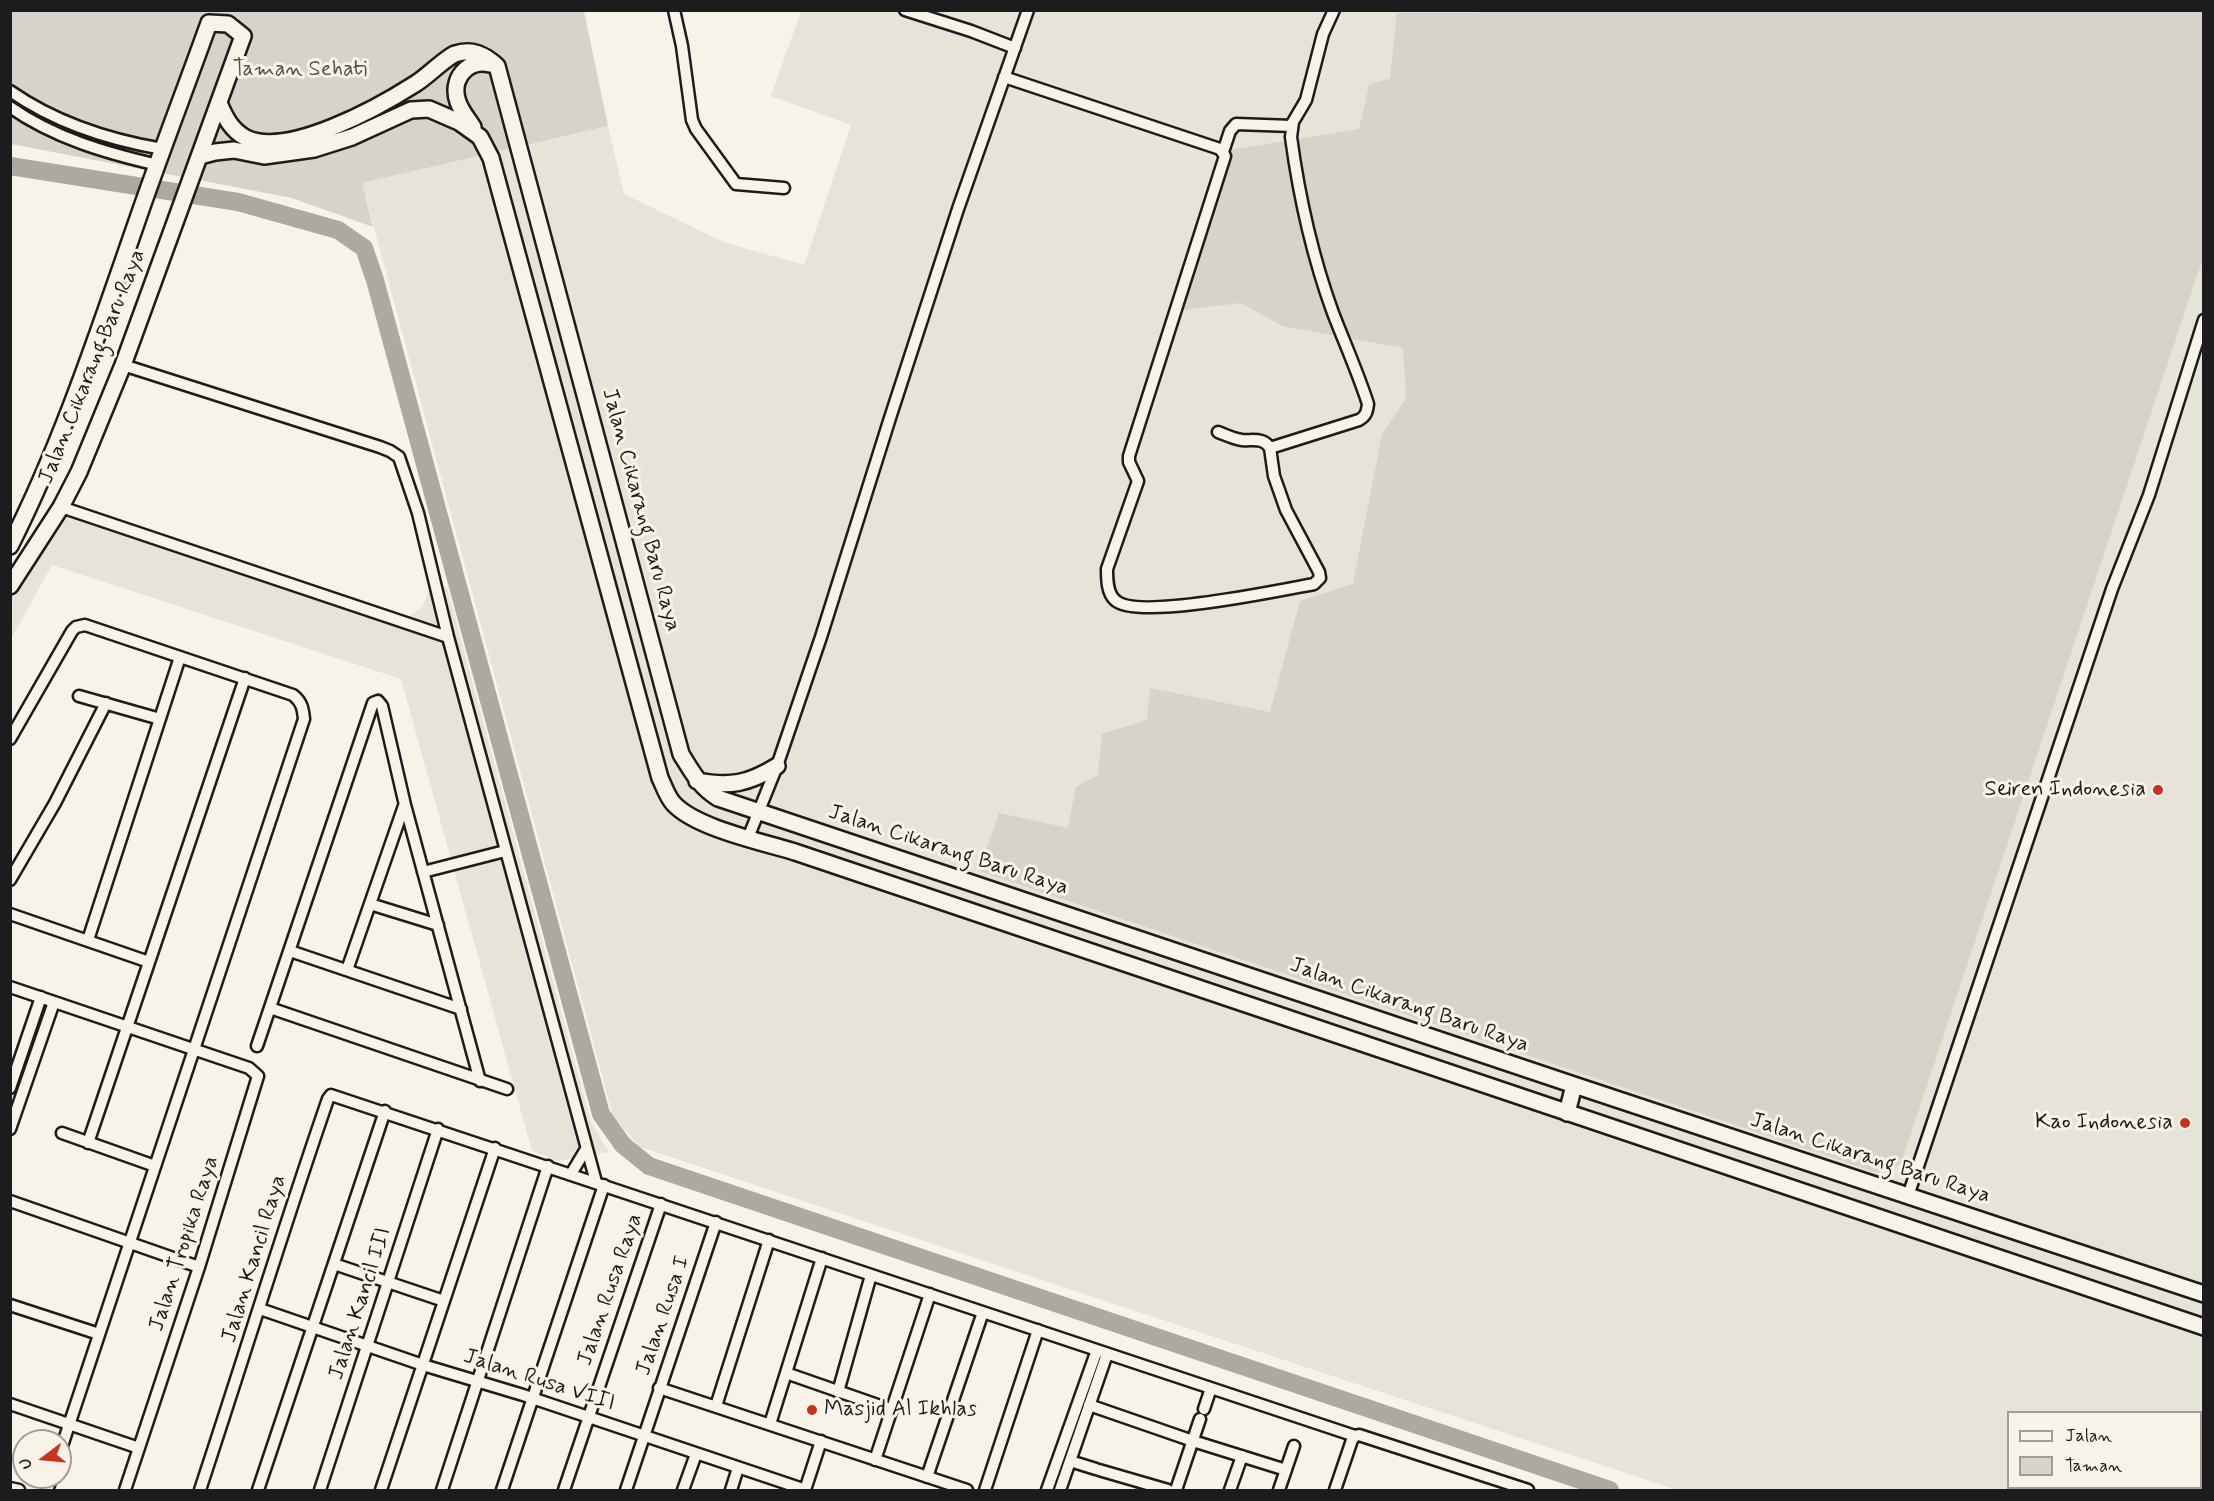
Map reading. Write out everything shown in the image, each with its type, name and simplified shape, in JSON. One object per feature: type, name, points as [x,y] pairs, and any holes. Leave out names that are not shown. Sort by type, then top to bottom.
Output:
[{"type":"main road","name":"Jalan Cikarang Baru Raya","points":[[10,546],[35,497],[72,404],[209,23],[228,24],[243,36],[123,365],[79,472],[61,507],[10,586]]},
{"type":"main road","points":[[219,103],[232,128],[247,138],[271,143],[310,136],[348,121],[417,84],[455,54],[477,53],[496,66]]},
{"type":"main road","points":[[496,66],[483,62],[472,63],[462,72],[456,82],[458,104],[491,158],[660,778],[673,803],[692,817],[717,828],[2204,1327]]},
{"type":"main road","name":"Jalan Cikarang Baru Raya","points":[[496,66],[681,754],[697,781],[707,792],[718,798],[2204,1294]]},
{"type":"main road","points":[[200,156],[234,150],[264,156],[314,149],[352,137],[411,110],[429,109],[447,115],[480,137]]},
{"type":"main road","points":[[697,781],[718,785],[739,783],[759,777],[777,766]]},
{"type":"main road","points":[[1567,1113],[1574,1085]]},
{"type":"street","points":[[674,10],[682,46],[692,120],[696,129],[736,184],[784,188]]},
{"type":"street","points":[[905,10],[1015,48]]},
{"type":"street","points":[[748,838],[777,766],[821,637],[955,220],[1028,10]]},
{"type":"street","points":[[1270,448],[1359,420],[1365,417],[1368,405],[1333,312],[1310,232],[1294,156],[1292,126],[1306,100],[1323,34],[1334,10]]},
{"type":"street","points":[[1004,77],[1223,152]]},
{"type":"street","points":[[10,91],[46,112],[77,126],[109,138],[164,149]]},
{"type":"street","points":[[10,107],[84,145],[158,165]]},
{"type":"street","points":[[1218,432],[1243,440],[1260,440],[1266,442],[1270,448],[1274,476],[1294,527],[1319,572],[1318,582],[1208,602],[1142,609],[1125,606],[1114,600],[1107,582],[1107,569],[1138,481],[1129,462],[1129,456],[1225,160],[1223,152],[1230,131],[1236,124],[1292,126]]},
{"type":"street","points":[[1908,1196],[2112,590],[2150,495],[2204,320]]},
{"type":"street","points":[[123,365],[390,451],[399,458],[404,468],[418,513],[448,637],[586,1149],[600,1184],[502,1491]]},
{"type":"street","points":[[61,507],[448,637]]},
{"type":"street","points":[[10,739],[76,627],[85,625],[293,695],[303,707],[304,719],[68,1429]]},
{"type":"street","points":[[88,940],[180,657]]},
{"type":"street","points":[[88,1143],[246,678]]},
{"type":"street","points":[[79,696],[160,719]]},
{"type":"street","points":[[257,1046],[369,714],[375,702],[378,701],[480,1081]]},
{"type":"street","points":[[10,880],[55,803],[106,704]]},
{"type":"street","points":[[347,970],[405,805]]},
{"type":"street","points":[[423,872],[505,851]]},
{"type":"street","points":[[370,904],[438,925]]},
{"type":"street","points":[[10,914],[149,962]]},
{"type":"street","points":[[290,951],[461,1010]]},
{"type":"street","points":[[10,987],[194,1050]]},
{"type":"street","points":[[10,1088],[41,997]]},
{"type":"street","points":[[10,1130],[54,1002]]},
{"type":"street","points":[[270,1008],[507,1089]]},
{"type":"street","name":"Jalan Tropika Raya","points":[[124,1491],[200,1267],[259,1078],[249,1068],[194,1050]]},
{"type":"street","name":"Jalan Kancil Raya","points":[[200,1491],[260,1309],[291,1205],[329,1096],[335,1095],[385,1111]]},
{"type":"street","points":[[258,1491],[385,1111],[1102,1352],[1528,1491]]},
{"type":"street","name":"Jalan Kancil III","points":[[320,1491],[438,1129]]},
{"type":"street","points":[[62,1133],[155,1166]]},
{"type":"street","points":[[381,1491],[495,1148]]},
{"type":"street","points":[[572,1174],[586,1149]]},
{"type":"street","points":[[442,1491],[548,1166]]},
{"type":"street","points":[[10,1201],[200,1267]]},
{"type":"street","name":"Jalan Rusa Raya","points":[[564,1491],[661,1204]]},
{"type":"street","name":"Jalan Rusa I","points":[[626,1491],[716,1222]]},
{"type":"street","points":[[717,1406],[769,1240]]},
{"type":"street","points":[[770,1424],[822,1258]]},
{"type":"street","points":[[334,1264],[444,1301]]},
{"type":"street","points":[[838,1392],[872,1275]]},
{"type":"street","points":[[875,1460],[930,1294]]},
{"type":"street","points":[[10,1305],[99,1334]]},
{"type":"street","name":"Jalan Rusa VIII","points":[[260,1309],[738,1468],[783,1487],[805,1490]]},
{"type":"street","points":[[927,1477],[983,1312]]},
{"type":"street","points":[[985,1491],[1038,1330]]},
{"type":"street","points":[[1060,1491],[1089,1405],[1102,1352]]},
{"type":"street","points":[[1047,1491],[1102,1352]]},
{"type":"street","points":[[786,1373],[892,1410]]},
{"type":"street","points":[[659,1388],[967,1491]]},
{"type":"street","points":[[1176,1491],[1211,1388]]},
{"type":"street","points":[[10,1404],[139,1448]]},
{"type":"street","points":[[1089,1405],[1286,1470]]},
{"type":"street","points":[[1335,1491],[1355,1436]]},
{"type":"street","points":[[805,1490],[821,1442]]},
{"type":"street","points":[[1279,1491],[1294,1446]]},
{"type":"street","points":[[683,1491],[696,1454]]},
{"type":"street","points":[[1230,1491],[1242,1456]]},
{"type":"street","points":[[1070,1461],[1168,1491]]},
{"type":"street","points":[[731,1491],[738,1468]]},
{"type":"street","points":[[10,1488],[19,1491]]},
{"type":"shaded area","points":[[801,11],[2203,11],[2203,1490],[1677,1490],[640,1147],[613,1116],[362,183],[608,126],[624,194],[723,242],[804,265],[851,125],[771,96]]},
{"type":"shaded area","points":[[59,499],[409,617],[423,606],[428,592],[447,587],[591,1122],[609,1152],[559,1161],[532,1151],[401,679],[52,565],[11,639],[11,578]]},
{"type":"green space","points":[[1479,10],[2203,11],[2203,258],[1901,1164],[1878,1173],[979,871],[999,813],[1068,828],[1076,787],[1098,775],[1102,734],[1147,720],[1150,688],[1270,712],[1300,601],[1353,584],[1382,434],[1406,399],[1403,348],[1282,326],[1241,303],[1173,311],[1229,150],[1359,129],[1369,85],[1390,78],[1397,13],[1478,13]]},
{"type":"green space","name":"Taman Sehati","points":[[10,11],[584,11],[608,126],[362,183],[373,227],[292,198],[11,144]]},
{"type":"waterway","points":[[10,166],[238,202],[338,230],[364,248],[375,280],[601,1114],[623,1145],[649,1166],[1610,1490]]},
{"type":"place","name":"Seiren Indonesia","points":[[2158,790]]},
{"type":"place","name":"Kao Indonesia","points":[[2185,1123]]},
{"type":"place","name":"Masjid Al Ikhlas","points":[[812,1410]]}]
